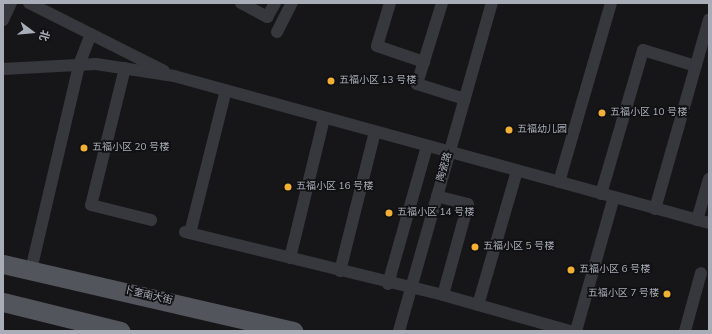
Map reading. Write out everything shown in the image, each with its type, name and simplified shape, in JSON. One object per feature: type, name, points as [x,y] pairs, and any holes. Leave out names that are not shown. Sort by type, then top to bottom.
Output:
[{"type":"main road","name":"卜奎南大街","points":[[3,264],[293,331]]},
{"type":"main road","points":[[3,302],[75,326],[120,331]]},
{"type":"street","points":[[3,20],[11,3]]},
{"type":"street","points":[[29,3],[174,76]]},
{"type":"street","points":[[241,3],[267,17],[275,3]]},
{"type":"street","points":[[277,32],[292,3]]},
{"type":"street","points":[[390,3],[377,46],[424,62]]},
{"type":"street","points":[[442,3],[417,84],[465,99]]},
{"type":"street","name":"陶瓷路","points":[[399,331],[492,3]]},
{"type":"street","points":[[559,182],[611,3]]},
{"type":"street","points":[[655,208],[709,20]]},
{"type":"street","points":[[31,270],[79,65],[90,34]]},
{"type":"street","points":[[600,194],[643,50],[696,66]]},
{"type":"street","points":[[3,69],[79,65],[125,68],[174,76],[709,223]]},
{"type":"street","points":[[125,68],[90,205],[151,220]]},
{"type":"street","points":[[226,90],[188,232],[388,284],[411,286],[570,331]]},
{"type":"street","points":[[290,258],[324,118]]},
{"type":"street","points":[[340,271],[375,132]]},
{"type":"street","points":[[388,284],[427,146]]},
{"type":"street","points":[[478,305],[517,171]]},
{"type":"street","points":[[697,220],[709,179]]},
{"type":"street","points":[[437,196],[468,204],[443,295]]},
{"type":"street","points":[[576,331],[614,197]]},
{"type":"street","points":[[685,331],[701,272]]},
{"type":"place","name":"五福小区 13 号楼","points":[[331,81]]},
{"type":"place","name":"五福小区 10 号楼","points":[[602,113]]},
{"type":"place","name":"五福幼儿园","points":[[509,130]]},
{"type":"place","name":"五福小区 20 号楼","points":[[84,148]]},
{"type":"place","name":"五福小区 16 号楼","points":[[288,187]]},
{"type":"place","name":"五福小区 14 号楼","points":[[389,213]]},
{"type":"place","name":"五福小区 5 号楼","points":[[475,247]]},
{"type":"place","name":"五福小区 6 号楼","points":[[571,270]]},
{"type":"place","name":"五福小区 7 号楼","points":[[667,294]]}]
